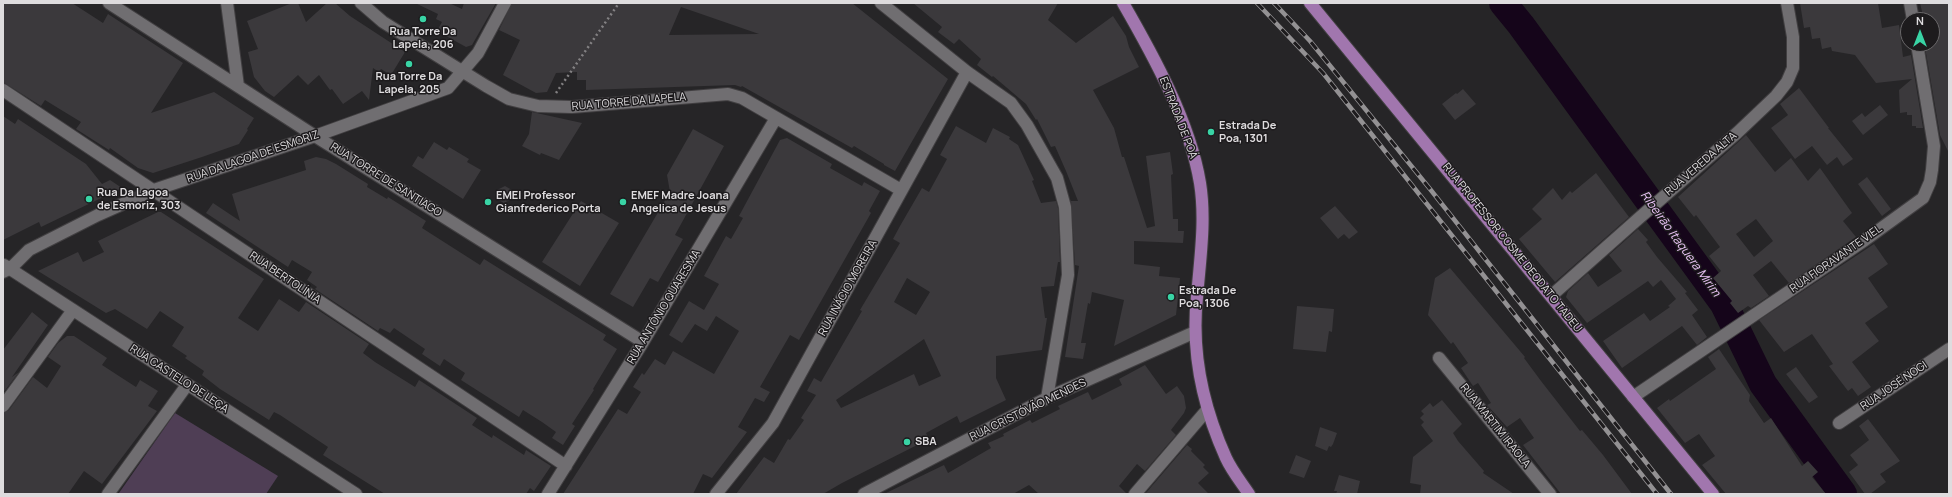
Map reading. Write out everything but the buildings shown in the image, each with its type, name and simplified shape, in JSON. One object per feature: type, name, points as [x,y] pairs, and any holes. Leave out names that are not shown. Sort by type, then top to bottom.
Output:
[{"type":"main road","name":"ESTRADA DE POÁ","points":[[1123,3],[1154,60],[1194,154],[1200,183],[1203,218],[1195,332],[1200,383],[1207,410],[1227,459],[1249,494]]},
{"type":"main road","name":"RUA PROFESSOR COSME DEODATO TADEU","points":[[1310,3],[1713,494]]},
{"type":"street","name":"RUA TORRE DE SANTIAGO","points":[[109,3],[315,136],[644,342]]},
{"type":"street","points":[[227,3],[238,86]]},
{"type":"street","name":"RUA TORRE DA LAPELA","points":[[361,3],[383,22],[509,99],[546,106],[572,108],[728,94],[742,98],[901,190]]},
{"type":"street","name":"RUA DA LAGOA DE ESMORIZ","points":[[6,268],[29,250],[98,215],[154,190],[315,136],[448,88],[464,72],[478,53],[505,3]]},
{"type":"street","points":[[881,3],[967,72],[1011,103],[1019,113],[1057,178],[1065,207],[1068,275],[1047,398]]},
{"type":"street","name":"RUA VEREDA ALTA","points":[[1552,296],[1668,192],[1737,133],[1776,96],[1787,82],[1793,68],[1793,37],[1787,3]]},
{"type":"street","name":"RUA FIORAVANTE VIEL","points":[[1633,397],[1865,240],[1923,198],[1930,182],[1934,146],[1918,52]]},
{"type":"street","name":"RUA INÁCIO MOREIRA","points":[[716,494],[773,423],[967,72]]},
{"type":"street","name":"RUA BERTOLÍNIA","points":[[3,90],[566,466]]},
{"type":"street","name":"RUA ANTÔNIO QUARESMA","points":[[548,494],[644,342],[776,118]]},
{"type":"street","name":"RUA CASTELO DE LEÇA","points":[[6,268],[356,494]]},
{"type":"street","points":[[3,406],[73,310]]},
{"type":"street","name":"RUA CRISTÓVÃO MENDES","points":[[864,494],[1047,398],[1195,332]]},
{"type":"street","name":"RUA JOSÉ NOGI","points":[[1839,423],[1949,349]]},
{"type":"street","name":"RUA MARTIM IRAOLA","points":[[1439,358],[1550,494]]},
{"type":"street","points":[[108,494],[187,385]]},
{"type":"street","points":[[1135,494],[1207,410]]},
{"type":"path","points":[[546,106],[619,3]]},
{"type":"shaded area","points":[[175,413],[278,476],[266,494],[119,493]]},
{"type":"waterway","name":"Ribeirão Itaquera Mirim","points":[[1503,3],[1521,25],[1724,304],[1763,384],[1843,494]]},
{"type":"railway","points":[[1257,3],[1323,73],[1657,494]]},
{"type":"railway","points":[[1274,3],[1310,41],[1430,189],[1671,494]]},
{"type":"place","name":"Rua Torre Da Lapela, 206","points":[[423,19]]},
{"type":"place","name":"Rua Torre Da Lapela, 205","points":[[409,64]]},
{"type":"place","name":"Estrada De Poa, 1301","points":[[1211,132]]},
{"type":"place","name":"Rua Da Lagoa de Esmoriz, 303","points":[[89,199]]},
{"type":"place","name":"EMEI Professor Gianfrederico Porta","points":[[488,202]]},
{"type":"place","name":"EMEF Madre Joana Angelica de Jesus","points":[[623,202]]},
{"type":"place","name":"Estrada De Poa, 1306","points":[[1171,297]]},
{"type":"place","name":"SBA","points":[[907,442]]}]
